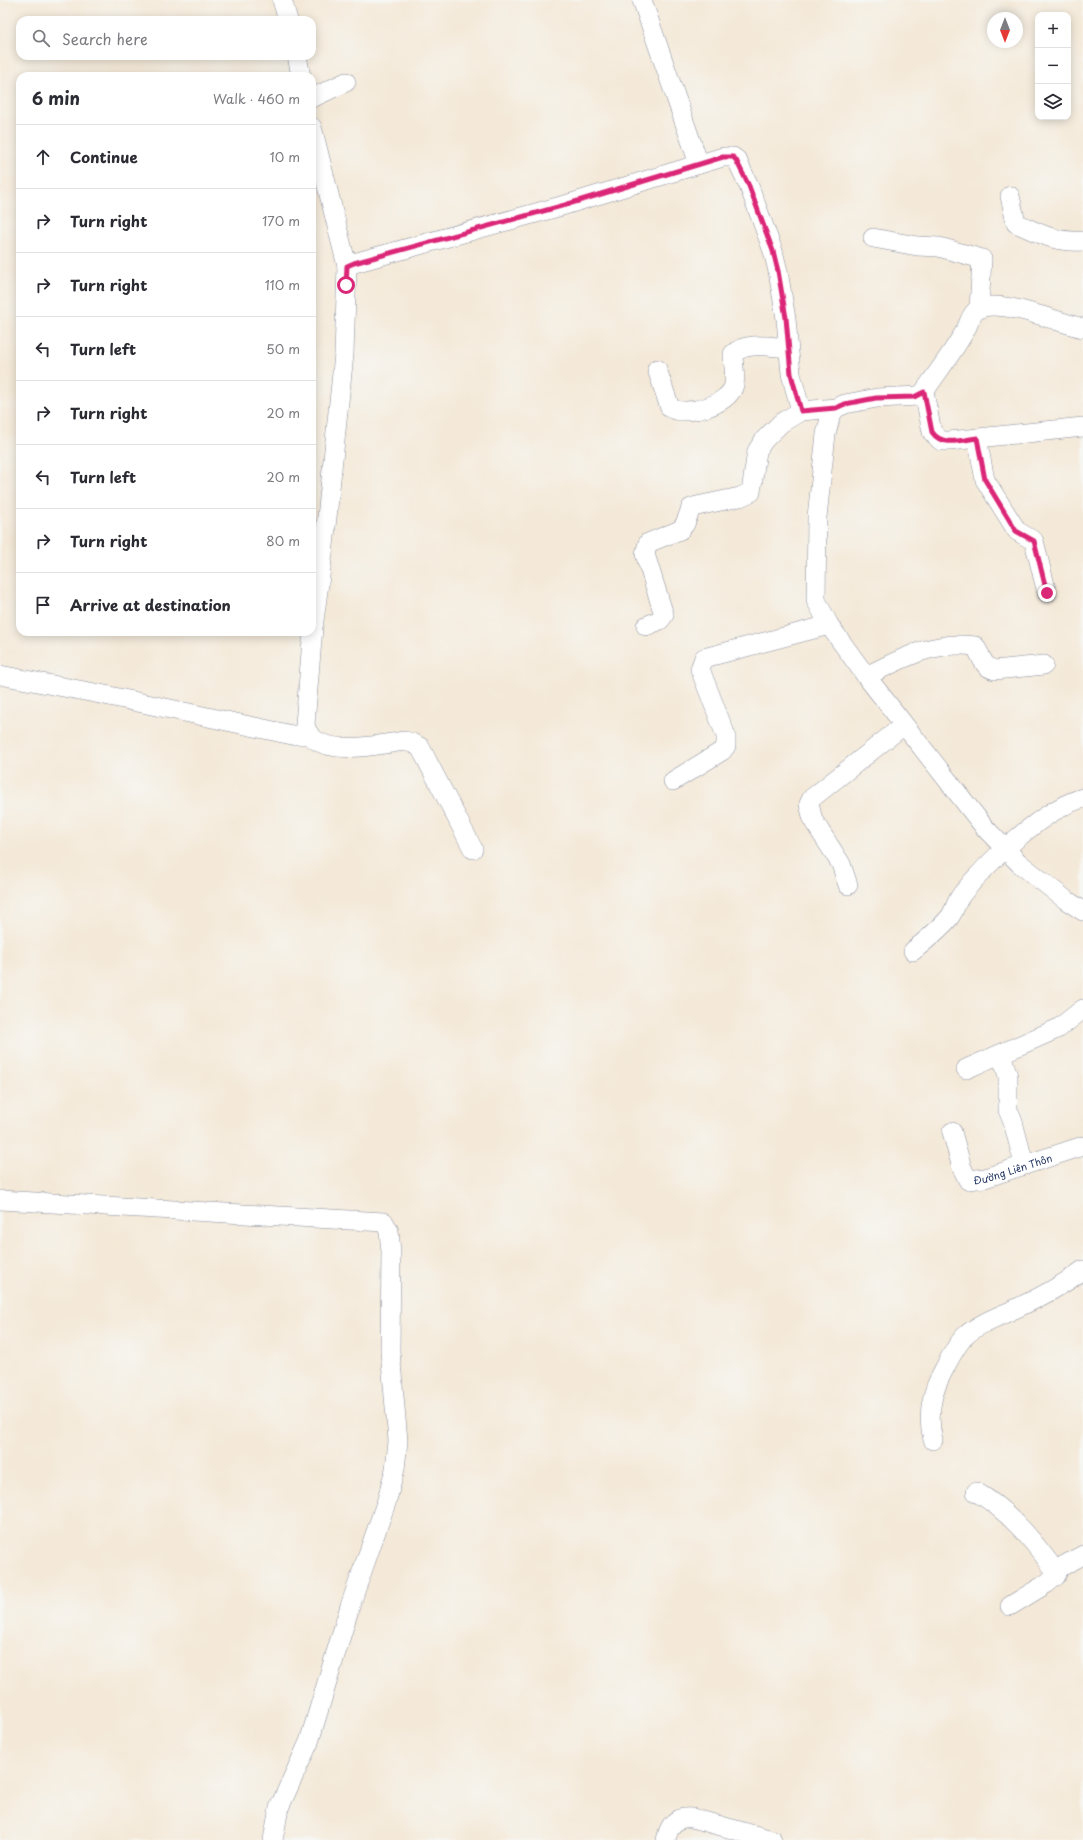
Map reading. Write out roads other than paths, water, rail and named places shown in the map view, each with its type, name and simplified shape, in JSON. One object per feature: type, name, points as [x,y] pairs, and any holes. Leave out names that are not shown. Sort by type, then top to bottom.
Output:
[{"type":"street","points":[[282,0],[287,16]]},
{"type":"street","points":[[642,0],[699,164]]},
{"type":"street","points":[[297,60],[300,72]]},
{"type":"street","points":[[316,96],[346,82]]},
{"type":"street","points":[[316,143],[347,266],[344,354],[324,546],[316,606]]},
{"type":"street","points":[[347,266],[565,205],[723,157],[733,157],[749,186],[773,251],[784,303],[791,374],[801,411]]},
{"type":"street","points":[[1010,196],[1016,223],[1038,234],[1066,242],[1083,241]]},
{"type":"street","points":[[873,238],[917,246],[939,247],[982,259],[979,309]]},
{"type":"street","points":[[646,626],[660,620],[664,615],[646,554],[648,543],[680,530],[685,524],[690,508],[740,497],[751,492],[757,451],[764,440],[781,423],[801,411],[836,408],[845,404],[876,398],[914,397],[924,392],[955,349],[972,316],[979,309],[995,305],[1010,307],[1083,328]]},
{"type":"street","points":[[657,369],[670,408],[676,412],[692,412],[711,406],[728,395],[734,385],[733,354],[736,351],[746,346],[788,348]]},
{"type":"street","points":[[924,392],[932,432],[935,438],[941,441],[1083,427]]},
{"type":"street","points":[[836,408],[830,414],[826,434],[817,517],[815,555],[816,600],[829,625],[866,676],[966,806],[1005,849],[1040,880],[1083,911]]},
{"type":"street","points":[[977,438],[985,480],[1016,531],[1034,541],[1047,593]]},
{"type":"street","points":[[673,781],[722,751],[726,746],[726,736],[700,669],[704,658],[829,625]]},
{"type":"street","points":[[309,735],[305,724],[312,636]]},
{"type":"street","points":[[866,676],[908,656],[938,646],[975,646],[984,664],[988,668],[995,670],[1044,665]]},
{"type":"street","points":[[0,675],[100,694],[292,735],[309,735],[328,746],[343,747],[405,741],[412,743],[420,747],[473,849]]},
{"type":"street","points":[[848,885],[841,864],[814,820],[809,804],[812,798],[904,725]]},
{"type":"street","points":[[913,951],[948,918],[962,893],[1005,849],[1046,817],[1083,798]]},
{"type":"street","points":[[966,1069],[1059,1028],[1083,1009]]},
{"type":"street","points":[[1001,1054],[1008,1076],[1008,1110],[1024,1164]]},
{"type":"street","name":"Đường Liên Thôn","points":[[952,1132],[962,1168],[968,1180],[985,1178],[1024,1164],[1083,1146]]},
{"type":"street","points":[[0,1200],[384,1222],[389,1231],[391,1252],[390,1351],[398,1441],[395,1469],[387,1500],[350,1606],[310,1742],[279,1808],[274,1840]]},
{"type":"street","points":[[933,1440],[929,1425],[930,1407],[936,1384],[950,1357],[965,1336],[982,1324],[1024,1305],[1066,1282],[1083,1270]]},
{"type":"street","points":[[976,1492],[987,1498],[1014,1521],[1036,1544],[1057,1573]]},
{"type":"street","points":[[1010,1606],[1046,1584],[1057,1573],[1059,1568],[1083,1555]]},
{"type":"street","points":[[666,1840],[668,1832],[675,1821],[683,1817],[692,1818],[772,1840]]}]
